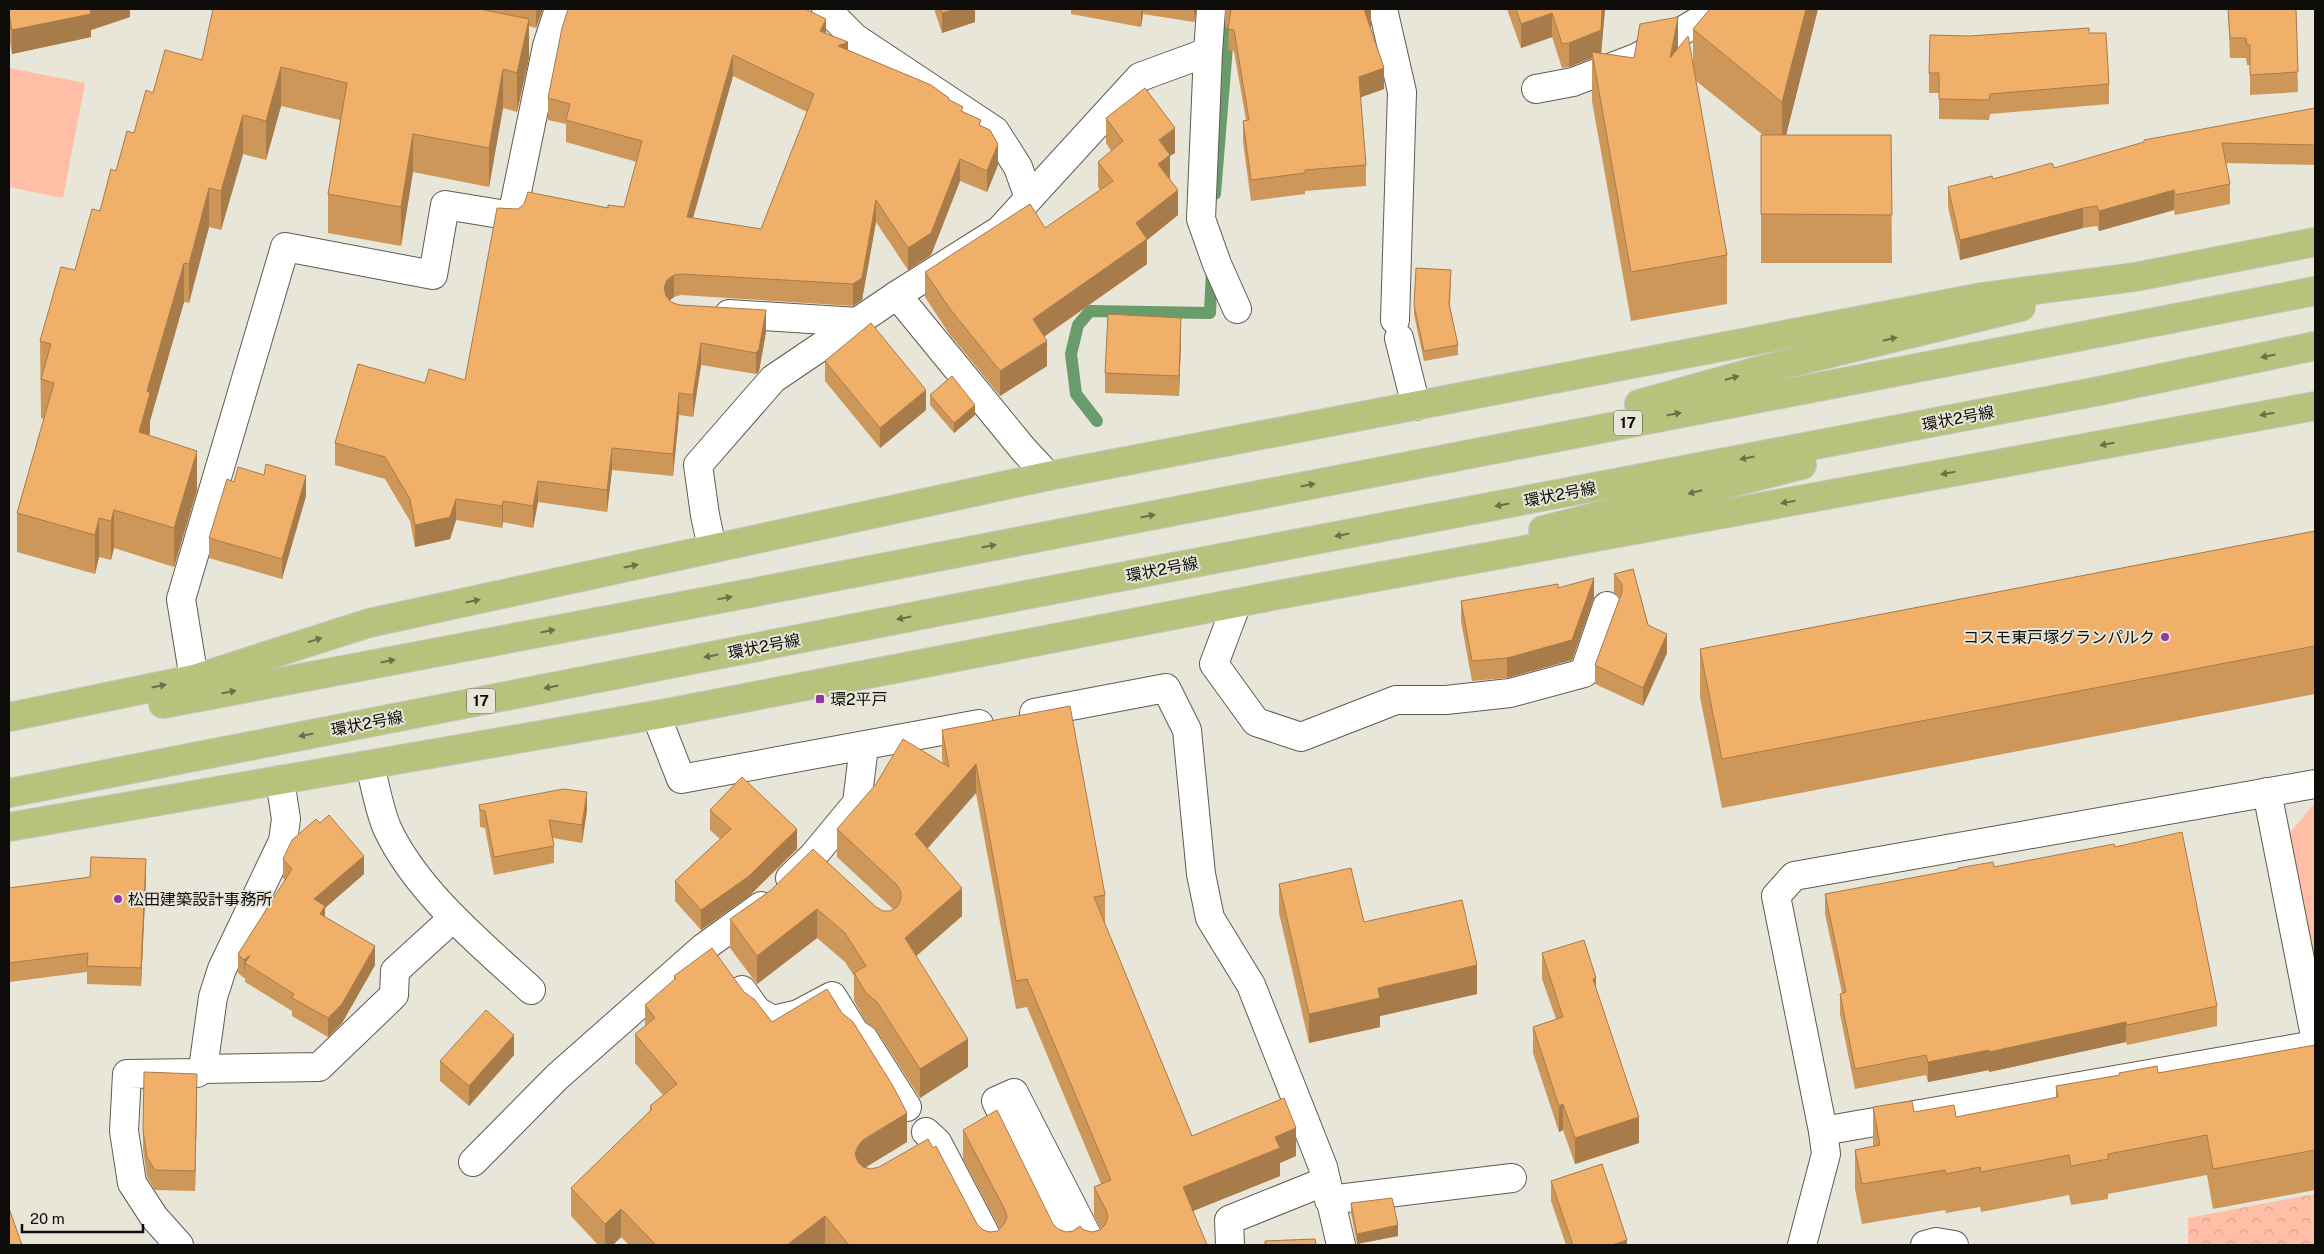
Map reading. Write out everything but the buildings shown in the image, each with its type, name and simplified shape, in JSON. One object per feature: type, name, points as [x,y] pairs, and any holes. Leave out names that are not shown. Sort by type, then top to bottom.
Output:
[{"type":"main road","points":[[1450,458],[1761,370],[2135,277],[2315,242]]},
{"type":"main road","points":[[9,717],[194,679],[369,623],[1048,476],[1982,297],[2135,277]]},
{"type":"main road","name":"17","points":[[9,732],[756,592],[2315,291]]},
{"type":"main road","name":"環状2号線","points":[[9,793],[952,609],[2099,391],[2315,346]]},
{"type":"main road","points":[[1283,594],[2099,391]]},
{"type":"main road","points":[[9,827],[656,715],[1283,594],[2315,406]]},
{"type":"street","points":[[194,679],[181,599],[285,247],[433,275],[444,205],[512,216],[547,46],[559,9]]},
{"type":"street","points":[[826,9],[855,38],[995,131],[1018,167],[1029,198]]},
{"type":"street","points":[[1211,9],[1201,219],[1236,309]]},
{"type":"street","points":[[1383,9],[1402,92],[1397,329],[1416,406]]},
{"type":"street","points":[[1536,89],[1573,82],[1638,57],[1709,15],[1715,9]]},
{"type":"street","points":[[520,41],[547,46]]},
{"type":"street","points":[[712,548],[698,465],[773,379],[897,295],[1000,230],[1140,77],[1208,52]]},
{"type":"street","points":[[897,295],[1023,449],[1048,476]]},
{"type":"street","points":[[700,313],[858,322]]},
{"type":"street","points":[[1237,603],[1214,664],[1256,722],[1301,737],[1396,700],[1446,700],[1510,693],[1584,674],[1608,606]]},
{"type":"street","points":[[656,715],[681,779],[1166,688],[1187,730],[1201,874],[1210,918],[1251,985],[1323,1167],[1341,1245]]},
{"type":"street","points":[[473,1162],[557,1076],[593,1034],[708,944],[821,863],[857,803],[864,746]]},
{"type":"street","points":[[370,765],[387,827],[410,867],[453,918],[531,990]]},
{"type":"street","points":[[203,1069],[213,997],[219,978],[283,841],[286,818],[280,780]]},
{"type":"street","points":[[1802,1245],[1826,1154],[1776,896],[1794,876],[2315,784]]},
{"type":"street","points":[[2267,792],[2315,1036]]},
{"type":"street","points":[[179,1245],[154,1216],[132,1183],[124,1131],[127,1074],[197,1073],[203,1069],[319,1067],[394,995],[395,971],[453,918]]},
{"type":"street","points":[[708,944],[758,1011],[773,1020],[798,1014],[832,996],[854,1033],[864,1039],[907,1107]]},
{"type":"street","points":[[1823,1131],[2315,1045]]},
{"type":"street","points":[[1066,1245],[996,1101],[1014,1093],[1092,1245]]},
{"type":"street","points":[[912,1157],[931,1137],[980,1241]]},
{"type":"street","points":[[1230,1245],[1229,1220],[1328,1190],[1512,1178]]},
{"type":"street","points":[[1925,1245],[1936,1242],[1954,1245]]},
{"type":"green space","points":[[9,68],[85,83],[63,198],[9,187]]},
{"type":"green space","points":[[2315,803],[2315,964],[2289,834]]},
{"type":"green space","points":[[2315,1194],[2315,1245],[2188,1245],[2188,1218]]},
{"type":"waterway","points":[[1215,194],[1230,9]]},
{"type":"waterway","points":[[1097,421],[1076,394],[1071,354],[1078,325],[1090,311],[1210,313],[1212,269]]},
{"type":"place","name":"コスモ東戸塚グランパルク","points":[[2165,637]]},
{"type":"place","name":"環2平戸","points":[[820,699]]},
{"type":"place","name":"松田建築設計事務所","points":[[118,899]]}]
